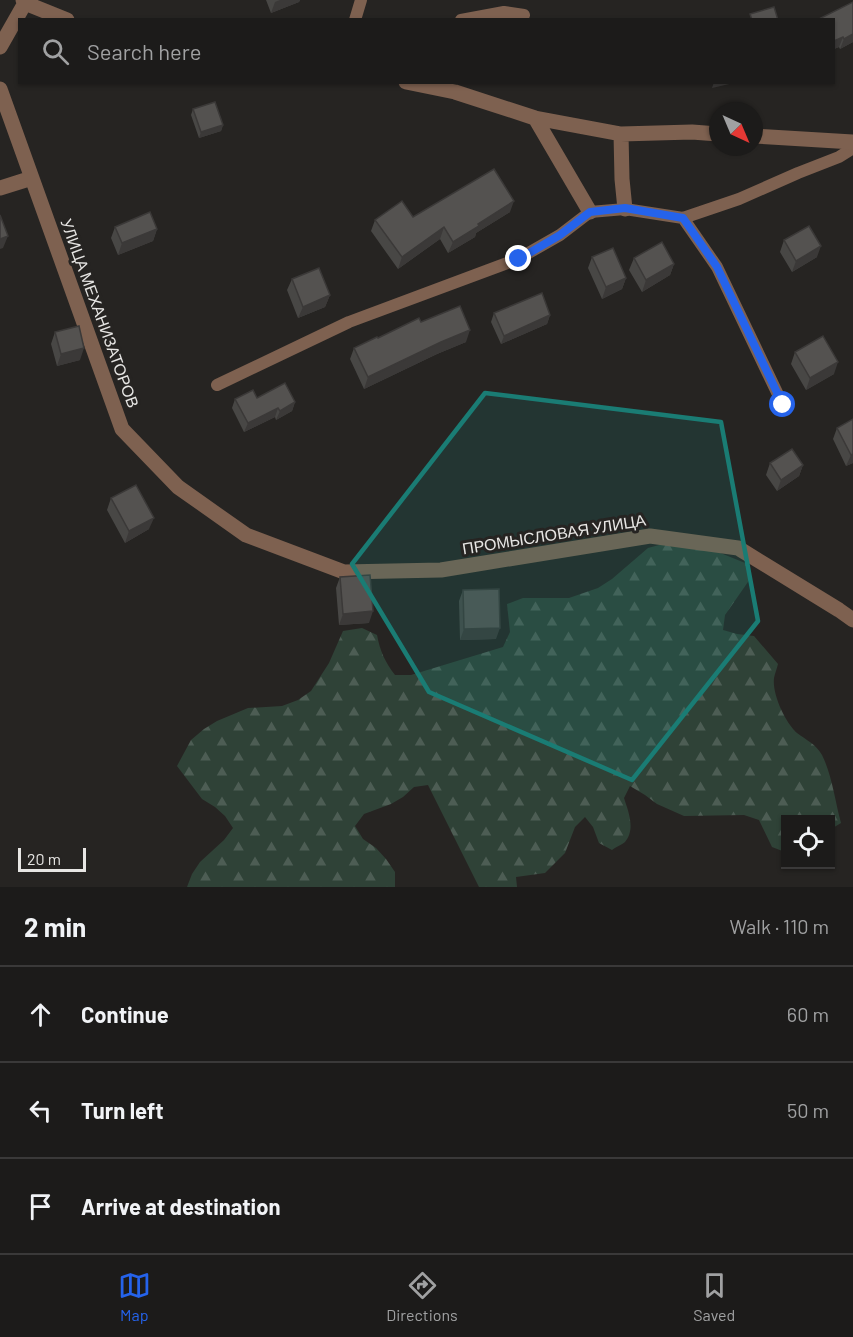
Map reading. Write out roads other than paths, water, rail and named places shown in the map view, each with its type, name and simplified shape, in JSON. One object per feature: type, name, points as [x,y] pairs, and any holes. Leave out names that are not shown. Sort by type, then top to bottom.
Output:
[{"type":"street","points":[[0,47],[24,2],[62,18]]},
{"type":"street","points":[[416,84],[455,92],[535,118],[621,134],[709,133]]},
{"type":"street","name":"УЛИЦА МЕХАНИЗАТОРОВ","points":[[0,89],[122,429],[178,487],[246,535]]},
{"type":"street","points":[[535,118],[590,212]]},
{"type":"street","points":[[621,134],[625,208]]},
{"type":"street","points":[[763,137],[853,142]]},
{"type":"street","points":[[0,188],[32,178]]},
{"type":"street","name":"ПРОМЫСЛОВАЯ УЛИЦА","points":[[246,535],[344,572],[441,570],[650,536],[738,548],[853,620]]},
{"type":"lane","points":[[356,18],[361,0]]},
{"type":"lane","points":[[472,18],[504,12],[524,15]]},
{"type":"lane","points":[[217,385],[349,321],[519,259],[560,235],[590,212],[625,208],[683,218],[739,199],[839,158],[853,148]]},
{"type":"lane","points":[[683,218],[717,267],[783,405]]}]
